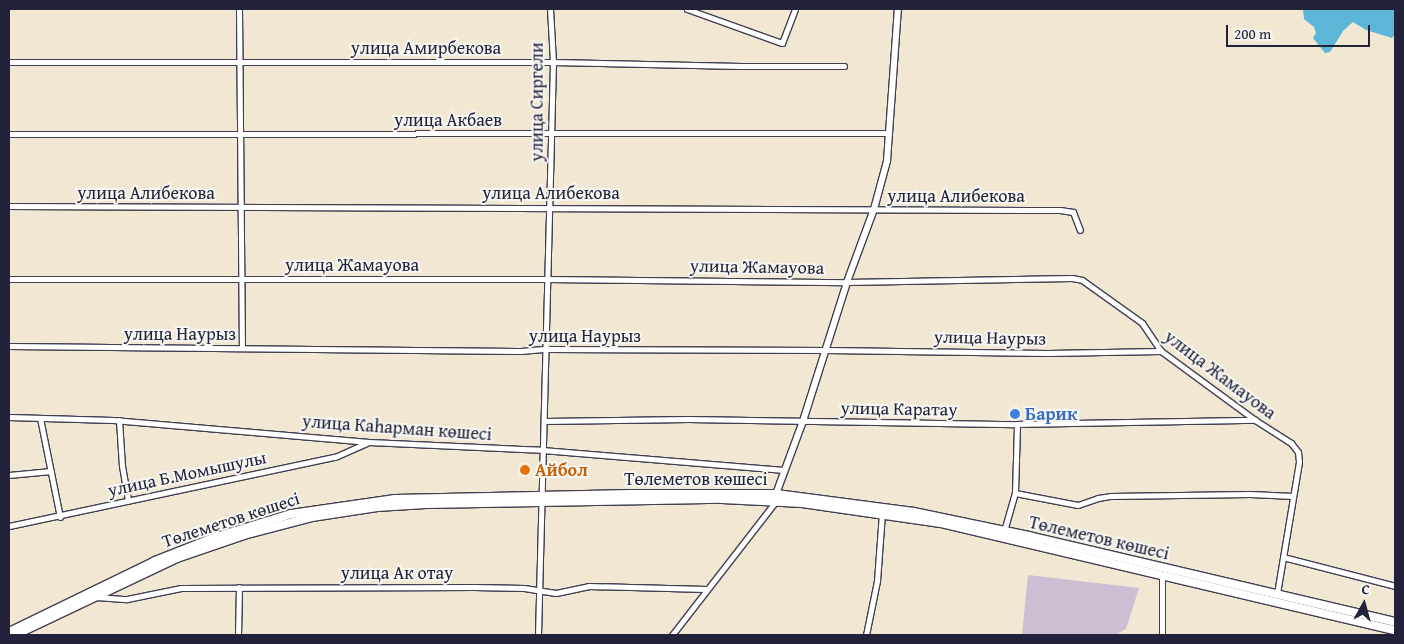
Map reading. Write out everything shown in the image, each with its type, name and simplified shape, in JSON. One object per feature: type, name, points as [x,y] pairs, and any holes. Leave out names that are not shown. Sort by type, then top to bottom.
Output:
[{"type":"main road","name":"Төлеметов көшесі","points":[[15,635],[155,561],[216,537],[311,510],[395,499],[776,498],[882,510],[1004,531],[1395,630]]},
{"type":"main road","name":"Төлеметов көшесі","points":[[882,510],[1162,572],[1277,594],[1395,622]]},
{"type":"main road","name":"Төлеметов көшесі","points":[[9,632],[93,594]]},
{"type":"street","points":[[239,9],[241,62],[242,348]]},
{"type":"street","name":"улица Сиргели","points":[[538,635],[540,499],[552,133],[553,62],[550,9]]},
{"type":"street","points":[[687,9],[703,12],[780,43],[784,41],[795,9]]},
{"type":"street","points":[[672,635],[776,498],[784,470],[803,422],[847,282],[874,209],[887,161],[898,9]]},
{"type":"street","name":"улица Амирбекова","points":[[9,62],[553,62],[844,66]]},
{"type":"street","name":"улица Акбаев","points":[[9,134],[888,133]]},
{"type":"street","name":"улица Алибекова","points":[[9,206],[550,207],[1067,211],[1073,212],[1080,230]]},
{"type":"street","name":"улица Жамауова","points":[[9,279],[547,279],[847,282],[1072,278],[1082,280],[1142,323],[1161,351],[1255,420],[1291,443],[1298,452],[1299,462],[1277,594]]},
{"type":"street","name":"улица Наурыз","points":[[9,346],[521,350],[546,348],[1048,353],[1161,351]]},
{"type":"street","name":"улица Каһарман көшесі","points":[[9,417],[119,420],[369,442],[542,450],[784,470]]},
{"type":"street","points":[[40,418],[60,517]]},
{"type":"street","name":"улица Каратау","points":[[544,421],[688,419],[1017,424],[1255,420]]},
{"type":"street","points":[[119,420],[122,466],[128,500]]},
{"type":"street","points":[[1004,531],[1015,493],[1017,424]]},
{"type":"street","name":"улица Б.Момышулы","points":[[9,526],[60,517],[128,500],[335,457],[369,442]]},
{"type":"street","points":[[9,475],[51,471]]},
{"type":"street","points":[[1015,493],[1078,505],[1110,496],[1241,494],[1293,496]]},
{"type":"street","points":[[866,635],[877,581],[882,510]]},
{"type":"street","points":[[1284,557],[1395,586]]},
{"type":"street","points":[[1162,572],[1162,635]]},
{"type":"street","name":"улица Ак отау","points":[[93,594],[127,599],[181,588],[239,587],[539,590],[556,593],[590,586],[706,589]]},
{"type":"street","points":[[238,635],[239,587]]},
{"type":"shaded area","points":[[1028,575],[1139,588],[1126,629],[1115,635],[1022,635]]},
{"type":"water","points":[[1303,9],[1395,9],[1395,34],[1392,38],[1366,30],[1353,22],[1343,31],[1330,52],[1325,53],[1313,38],[1316,33],[1314,27],[1304,19]]},
{"type":"place","name":"Барик","points":[[1015,414]]},
{"type":"place","name":"Айбол","points":[[525,470]]}]
